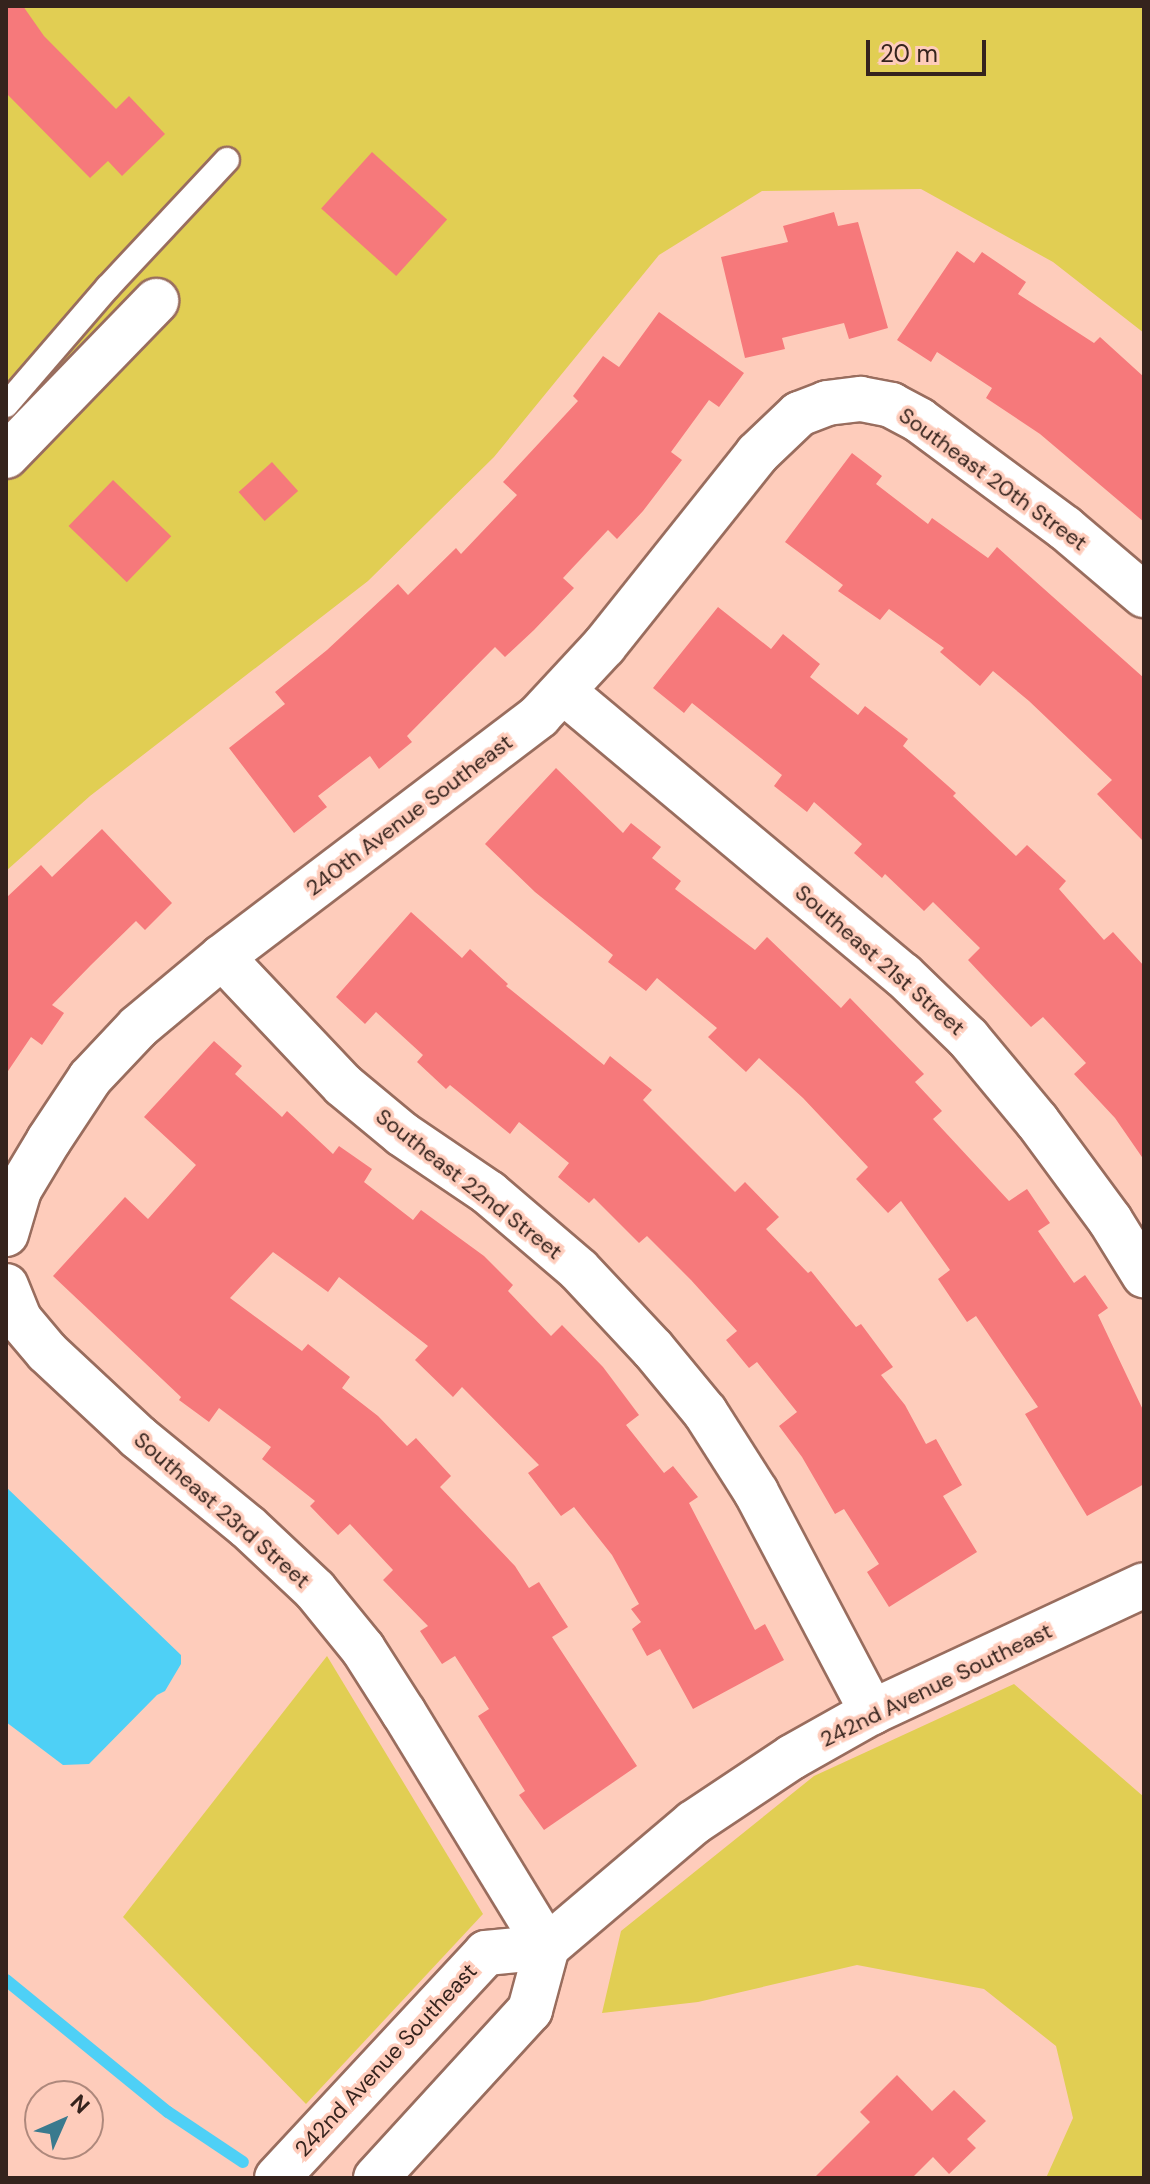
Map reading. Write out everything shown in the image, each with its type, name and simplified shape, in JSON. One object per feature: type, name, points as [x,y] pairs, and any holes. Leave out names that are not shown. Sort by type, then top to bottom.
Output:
[{"type":"street","points":[[6,456],[156,301]]},
{"type":"street","name":"Southeast 20th Street","points":[[827,403],[861,399],[891,405],[919,420],[1065,528],[1144,595]]},
{"type":"street","name":"240th Avenue Southeast","points":[[6,1234],[19,1190],[90,1078],[138,1027],[222,957],[539,716],[564,692],[777,432],[799,414],[827,403]]},
{"type":"street","name":"Southeast 21st Street","points":[[564,692],[903,975],[968,1038],[1083,1182],[1144,1275]]},
{"type":"street","name":"Southeast 22nd Street","points":[[222,957],[343,1085],[402,1134],[489,1193],[579,1270],[653,1349],[705,1412],[756,1492],[872,1712]]},
{"type":"street","name":"Southeast 23rd Street","points":[[6,1289],[20,1320],[47,1352],[138,1437],[248,1527],[315,1590],[363,1649],[547,1947]]},
{"type":"street","name":"242nd Avenue Southeast","points":[[277,2178],[486,1953],[547,1947],[693,1823],[792,1757],[872,1712],[1144,1585]]},
{"type":"street","points":[[376,2178],[530,2010],[547,1947]]},
{"type":"lane","points":[[6,405],[108,287],[227,160]]},
{"type":"shaded area","points":[[6,6],[1144,6],[1144,333],[1053,262],[921,189],[762,191],[659,255],[494,457],[368,581],[90,796],[6,871]]},
{"type":"shaded area","points":[[327,1656],[483,1914],[306,2104],[123,1917]]},
{"type":"shaded area","points":[[1014,1684],[1144,1797],[1144,2178],[1046,2178],[1073,2118],[1056,2046],[984,1989],[857,1965],[698,2002],[602,2013],[621,1931],[814,1776]]},
{"type":"water","points":[[6,1487],[181,1655],[181,1664],[165,1691],[157,1695],[89,1764],[63,1765],[6,1722]]},
{"type":"building","points":[[6,6],[23,6],[44,36],[116,109],[129,96],[165,134],[122,176],[108,161],[90,178],[6,93]]},
{"type":"building","points":[[372,152],[447,220],[396,276],[321,208]]},
{"type":"building","points":[[834,212],[838,226],[858,222],[888,328],[849,339],[844,323],[782,338],[785,349],[745,358],[721,257],[788,242],[783,226]]},
{"type":"building","points":[[957,251],[974,263],[982,252],[1026,282],[1018,294],[1094,343],[1100,337],[1144,377],[1144,522],[1040,434],[986,398],[992,388],[937,352],[931,362],[897,340]]},
{"type":"building","points":[[659,312],[744,373],[719,407],[709,400],[671,452],[682,460],[643,511],[617,539],[608,530],[563,578],[574,588],[534,630],[505,657],[495,647],[407,736],[412,742],[379,769],[370,756],[318,796],[327,807],[294,833],[229,748],[285,704],[275,692],[327,650],[398,584],[408,595],[456,548],[461,554],[517,495],[503,482],[578,401],[573,396],[603,356],[619,367]]},
{"type":"building","points":[[852,453],[882,476],[876,484],[928,524],[932,518],[988,558],[997,547],[1144,678],[1144,842],[1097,794],[1112,780],[1029,701],[993,671],[980,686],[940,652],[944,648],[889,609],[880,620],[838,591],[843,585],[785,542]]},
{"type":"building","points":[[272,462],[298,491],[265,521],[239,492]]},
{"type":"building","points":[[113,480],[171,536],[127,582],[69,526]]},
{"type":"building","points":[[718,607],[771,649],[783,634],[820,664],[810,677],[858,715],[865,706],[908,739],[903,746],[956,793],[953,796],[1016,856],[1027,845],[1066,881],[1059,889],[1104,940],[1113,932],[1144,966],[1144,1160],[1115,1118],[1074,1074],[1086,1063],[1043,1017],[1031,1027],[968,960],[980,948],[933,902],[924,911],[885,874],[882,878],[854,853],[862,844],[814,802],[807,812],[774,786],[782,775],[692,703],[684,713],[653,688]]},
{"type":"building","points":[[556,768],[623,833],[631,823],[661,847],[652,858],[681,881],[675,889],[755,950],[767,937],[841,1008],[850,998],[924,1074],[915,1082],[942,1111],[933,1119],[1009,1201],[1027,1189],[1050,1223],[1038,1231],[1074,1283],[1085,1275],[1108,1308],[1098,1315],[1144,1412],[1144,1484],[1087,1516],[1025,1414],[1038,1407],[976,1316],[967,1322],[938,1279],[950,1270],[901,1201],[888,1213],[856,1179],[868,1167],[803,1098],[759,1058],[746,1072],[708,1037],[717,1028],[657,978],[646,991],[608,962],[613,955],[535,892],[485,844]]},
{"type":"building","points":[[102,829],[172,903],[145,930],[136,921],[52,1005],[64,1013],[42,1045],[31,1037],[6,1074],[6,898],[41,865],[52,877]]},
{"type":"building","points":[[411,912],[462,958],[470,949],[508,984],[506,986],[604,1065],[610,1056],[652,1090],[643,1100],[735,1192],[745,1182],[779,1217],[766,1229],[808,1273],[811,1271],[856,1327],[861,1324],[893,1367],[881,1375],[905,1405],[926,1444],[936,1439],[962,1485],[943,1496],[977,1552],[889,1607],[867,1572],[879,1564],[844,1509],[835,1514],[802,1457],[779,1426],[797,1412],[757,1362],[749,1368],[726,1340],[737,1331],[691,1280],[647,1236],[639,1243],[594,1198],[589,1203],[558,1177],[569,1163],[519,1122],[510,1134],[450,1085],[446,1089],[417,1062],[423,1055],[376,1012],[365,1024],[336,997]]},
{"type":"building","points":[[214,1041],[242,1066],[235,1074],[282,1117],[287,1111],[333,1154],[339,1146],[372,1169],[364,1182],[413,1220],[421,1210],[484,1256],[513,1285],[508,1291],[551,1336],[562,1325],[603,1367],[639,1415],[626,1425],[664,1473],[673,1466],[698,1497],[689,1503],[755,1630],[765,1624],[784,1660],[693,1709],[660,1649],[647,1656],[632,1629],[641,1622],[631,1609],[639,1604],[612,1555],[574,1507],[561,1516],[528,1473],[539,1465],[462,1387],[453,1397],[415,1360],[428,1346],[339,1277],[328,1292],[273,1252],[230,1298],[302,1351],[308,1344],[350,1377],[342,1388],[378,1416],[407,1446],[416,1438],[451,1476],[440,1487],[515,1566],[529,1588],[539,1582],[568,1627],[552,1637],[637,1766],[544,1830],[519,1795],[525,1791],[478,1716],[489,1709],[455,1656],[442,1664],[420,1631],[428,1626],[383,1580],[393,1570],[350,1524],[338,1535],[310,1506],[315,1501],[262,1459],[271,1447],[219,1408],[209,1422],[179,1400],[181,1397],[53,1276],[125,1197],[148,1219],[196,1165],[144,1117]]},
{"type":"building","points":[[897,2075],[932,2111],[954,2090],[986,2121],[967,2139],[976,2148],[949,2174],[933,2157],[912,2178],[814,2178],[870,2122],[860,2112]]},
{"type":"waterway","points":[[6,1980],[168,2112],[243,2162]]}]
